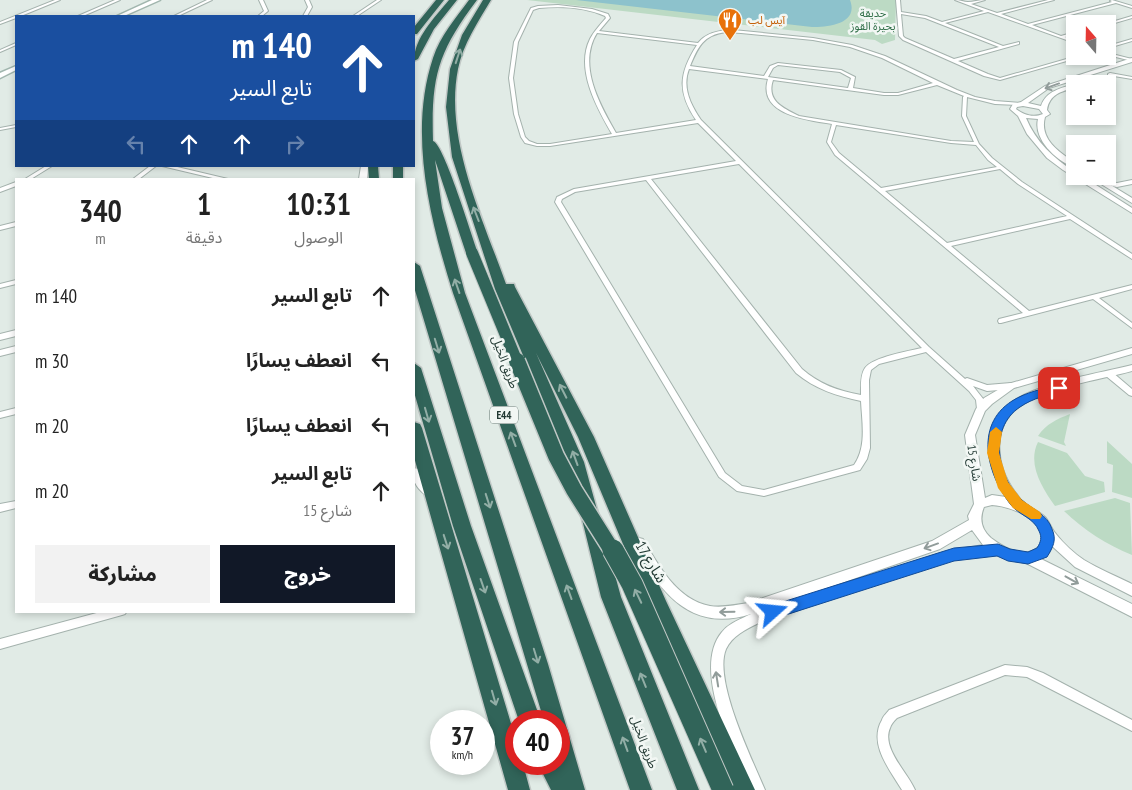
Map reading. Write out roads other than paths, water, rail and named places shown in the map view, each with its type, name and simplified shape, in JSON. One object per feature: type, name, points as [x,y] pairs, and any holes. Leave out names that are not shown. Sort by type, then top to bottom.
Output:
[{"type":"highway","points":[[415,31],[440,0]]},
{"type":"highway","points":[[415,57],[430,28],[453,0]]},
{"type":"highway","name":"طريق الخيل","points":[[473,0],[450,31],[435,65],[430,96],[429,138],[436,209],[452,270],[642,790]]},
{"type":"highway","points":[[487,0],[471,25],[452,78],[451,107],[454,141],[461,172],[506,302],[576,462],[611,597],[688,790]]},
{"type":"highway","points":[[429,138],[442,163],[472,253],[556,456],[574,490],[621,564],[639,598],[722,790]]},
{"type":"highway","points":[[491,260],[536,336],[586,437],[744,790]]},
{"type":"highway","points":[[415,270],[438,350],[519,599],[552,710]]},
{"type":"highway","points":[[415,371],[454,501],[526,710]]},
{"type":"highway","points":[[415,432],[484,663],[519,790]]},
{"type":"highway","points":[[555,775],[563,790]]},
{"type":"highway","points":[[570,775],[574,790]]},
{"type":"main road","points":[[122,15],[156,0]]},
{"type":"main road","points":[[134,15],[167,0]]},
{"type":"main road","points":[[0,70],[15,63]]},
{"type":"main road","points":[[0,76],[15,68]]},
{"type":"street","points":[[22,15],[58,0]]},
{"type":"street","points":[[82,15],[118,0]]},
{"type":"street","points":[[178,15],[210,0]]},
{"type":"street","points":[[261,0],[266,11],[261,15]]},
{"type":"street","points":[[305,15],[310,7],[307,0]]},
{"type":"street","points":[[356,15],[379,0]]},
{"type":"street","points":[[898,0],[901,36],[904,40],[989,77],[1003,79],[1066,61]]},
{"type":"street","points":[[957,0],[1066,39]]},
{"type":"street","points":[[967,4],[983,0]]},
{"type":"street","points":[[997,14],[1052,0]]},
{"type":"street","points":[[1111,0],[1132,7]]},
{"type":"street","points":[[1029,25],[1116,2]]},
{"type":"street","points":[[615,135],[599,106],[590,79],[589,50],[596,32],[608,16],[603,12],[547,6],[532,9],[521,28],[514,48],[511,78],[512,95],[523,137],[532,144],[544,146],[615,135],[699,121]]},
{"type":"street","points":[[942,23],[990,11]]},
{"type":"street","points":[[899,13],[923,16],[1002,47]]},
{"type":"street","points":[[1116,21],[1132,17]]},
{"type":"street","points":[[0,23],[15,18]]},
{"type":"street","points":[[596,32],[699,44]]},
{"type":"street","points":[[981,408],[977,395],[927,348],[699,121],[684,94],[684,80],[687,67],[704,38],[714,34],[736,32],[835,43],[869,52],[965,97],[1017,113],[1043,113]]},
{"type":"street","points":[[1060,37],[1066,35]]},
{"type":"street","points":[[1116,45],[1132,40]]},
{"type":"street","points":[[953,61],[1018,43]]},
{"type":"street","points":[[0,51],[15,44]]},
{"type":"street","points":[[1116,57],[1132,60]]},
{"type":"street","points":[[1116,59],[1132,78]]},
{"type":"street","points":[[1107,75],[1132,60]]},
{"type":"street","points":[[850,90],[853,77],[838,71],[778,64],[771,67],[768,78],[768,93],[780,108],[798,117],[951,142],[977,144]]},
{"type":"street","points":[[687,67],[891,94],[936,84]]},
{"type":"street","points":[[1066,168],[1039,148],[1028,134],[1013,107],[1047,87],[1123,67],[1132,67]]},
{"type":"street","points":[[1110,74],[1132,78]]},
{"type":"street","points":[[1066,89],[1052,94],[1044,102],[1039,127],[1042,137],[1066,159]]},
{"type":"street","points":[[965,97],[964,116],[977,144],[999,168],[1132,257]]},
{"type":"street","points":[[986,102],[1021,104],[1043,113]]},
{"type":"street","points":[[834,124],[829,138],[833,150],[1027,314]]},
{"type":"street","points":[[0,129],[15,126]]},
{"type":"street","points":[[739,162],[570,192],[559,198],[559,204],[722,475],[740,489],[764,493],[852,470],[861,464],[865,455],[866,374],[872,365],[927,348]]},
{"type":"street","points":[[29,178],[48,167]]},
{"type":"street","points":[[136,178],[153,167]]},
{"type":"street","points":[[169,167],[221,178]]},
{"type":"street","points":[[881,190],[999,168]]},
{"type":"street","points":[[648,178],[800,371],[817,385],[829,391],[865,399]]},
{"type":"street","points":[[1116,184],[1132,182]]},
{"type":"street","points":[[0,190],[15,184]]},
{"type":"street","points":[[1090,185],[1132,211]]},
{"type":"street","points":[[1105,185],[1132,201]]},
{"type":"street","points":[[947,245],[1071,217]]},
{"type":"street","points":[[0,228],[15,224]]},
{"type":"street","points":[[0,286],[15,282]]},
{"type":"street","points":[[1001,320],[1132,288]]},
{"type":"street","points":[[1094,297],[1132,326]]},
{"type":"street","points":[[0,337],[15,333]]},
{"type":"street","points":[[0,353],[15,349]]},
{"type":"street","name":"شارع 15","points":[[980,504],[970,445],[973,426],[981,408],[996,394],[1012,386],[1132,352]]},
{"type":"street","name":"شارع 15","points":[[1018,504],[1002,484],[994,462],[992,443],[1001,419],[1015,404],[1031,396],[1132,368]]},
{"type":"street","points":[[1109,374],[1132,393]]},
{"type":"street","points":[[956,376],[981,387],[1012,386]]},
{"type":"street","points":[[0,415],[15,411]]},
{"type":"street","points":[[415,473],[433,496]]},
{"type":"street","name":"17 شارع","points":[[606,483],[661,581],[680,598],[696,607],[713,612],[731,612],[748,609],[936,545],[974,523]]},
{"type":"street","points":[[1132,590],[1079,563],[1048,536],[1038,518],[1018,504],[1000,500],[985,501],[975,510],[974,523],[982,538],[998,550],[1028,558],[1132,611]]},
{"type":"street","points":[[0,508],[15,504]]},
{"type":"street","points":[[1028,558],[1042,553],[1048,542],[1048,536]]},
{"type":"street","points":[[757,790],[717,682],[718,653],[732,630],[756,618],[944,557],[976,551],[998,550]]},
{"type":"street","points":[[0,644],[115,613]]},
{"type":"street","points":[[909,790],[884,747],[883,727],[887,720],[893,714],[1005,670],[1027,672],[1039,677],[1132,726]]},
{"type":"water","points":[[576,0],[850,0],[852,8],[846,19],[840,22],[833,25],[812,27]]},
{"type":"place","name":"آيس لب","points":[[730,41]]},
{"type":"park label","name":"حديقة بحيرة القوز","points":[[873,19]]}]
